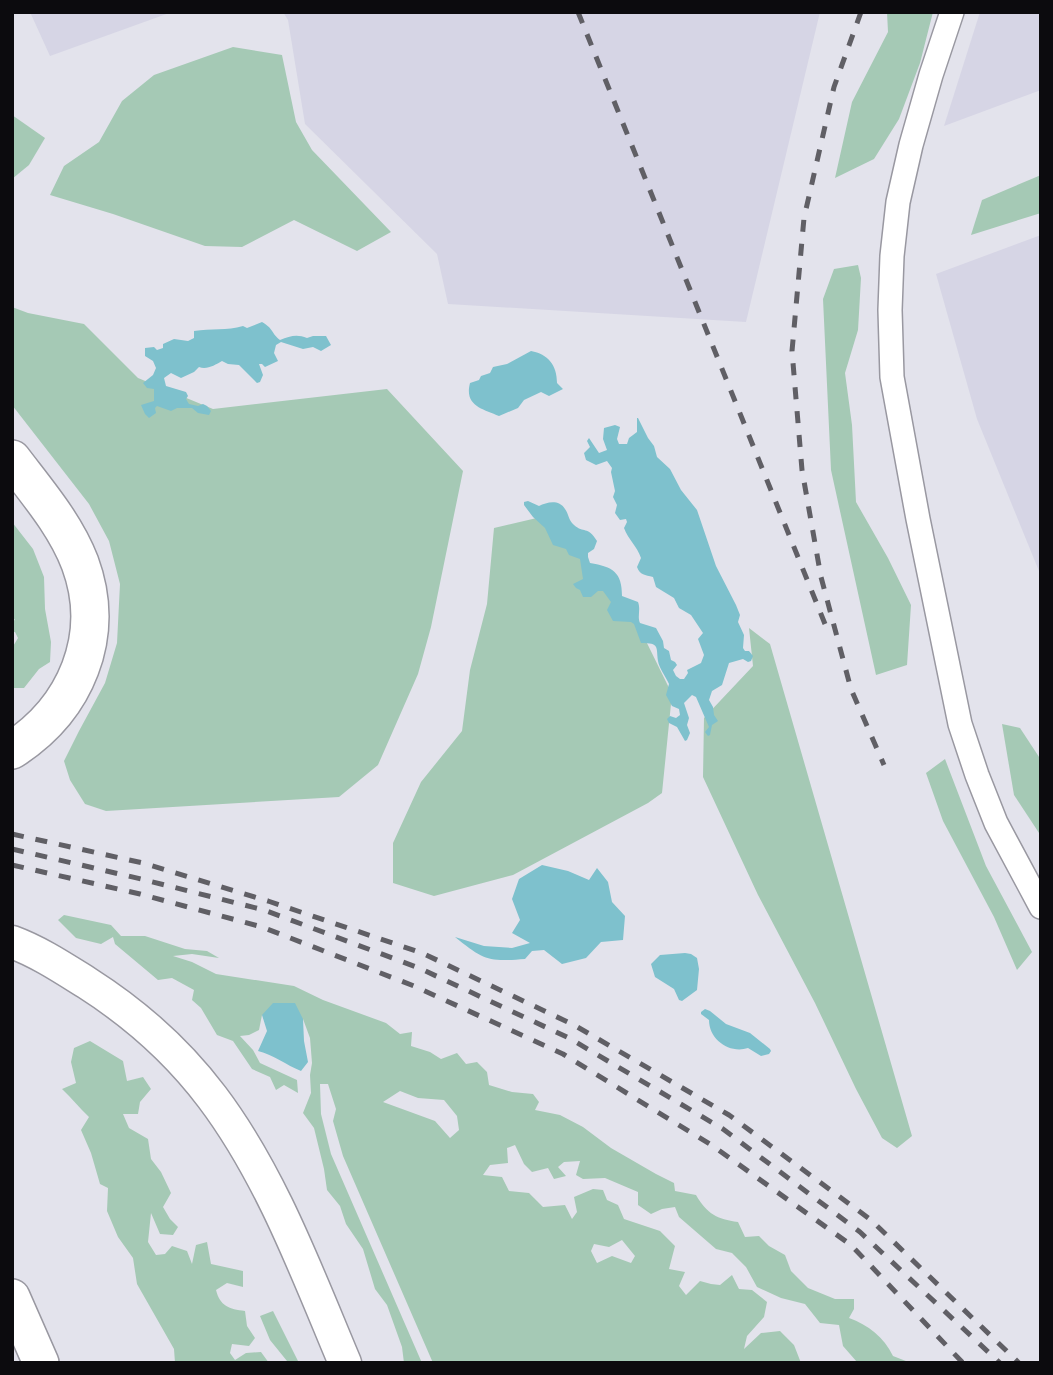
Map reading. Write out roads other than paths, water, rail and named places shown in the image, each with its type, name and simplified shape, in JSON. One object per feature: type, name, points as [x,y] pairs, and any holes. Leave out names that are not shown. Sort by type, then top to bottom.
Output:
[{"type":"highway","points":[[12,459],[47,504],[80,563],[89,595],[90,630],[79,673],[59,708],[37,732],[12,750]]},
{"type":"main road","points":[[12,942],[61,966],[106,995],[147,1028],[180,1060],[211,1097],[260,1174],[292,1239],[345,1363]]},
{"type":"main road","points":[[12,1297],[41,1363]]},
{"type":"street","points":[[952,12],[921,110],[898,202],[890,310],[892,377],[960,724],[996,824],[1041,907]]},
{"type":"water","points":[[262,322],[280,340],[293,336],[326,336],[331,345],[321,351],[313,347],[303,349],[281,342],[276,345],[274,353],[278,361],[265,367],[259,364],[263,375],[257,383],[239,365],[222,361],[208,367],[199,367],[181,378],[171,373],[164,378],[166,386],[186,392],[189,404],[207,406],[211,411],[209,415],[198,413],[192,408],[177,408],[171,411],[157,406],[156,413],[149,418],[145,414],[141,405],[154,401],[154,389],[147,388],[143,383],[153,375],[156,368],[153,361],[145,356],[145,348],[154,347],[157,350],[174,339],[188,341],[194,338],[194,331],[243,326],[247,328]]},
{"type":"water","points":[[531,351],[550,361],[557,383],[563,389],[549,396],[541,392],[524,400],[518,408],[499,416],[472,402],[470,383],[490,373],[493,367],[507,364]]},
{"type":"water","points":[[637,418],[654,446],[657,457],[670,469],[681,490],[697,510],[716,566],[740,615],[738,622],[744,635],[743,648],[753,656],[748,662],[743,659],[729,663],[722,685],[712,691],[709,700],[718,721],[712,725],[710,735],[705,732],[709,727],[696,697],[692,695],[684,703],[690,733],[685,741],[677,727],[667,719],[680,715],[679,709],[672,706],[666,695],[669,684],[659,664],[656,647],[641,643],[631,622],[613,621],[607,610],[611,602],[603,591],[598,591],[591,597],[583,597],[573,584],[583,579],[580,559],[569,555],[566,549],[553,545],[545,528],[524,505],[524,502],[528,501],[539,506],[560,504],[574,525],[594,536],[597,541],[594,549],[588,553],[590,563],[605,566],[615,572],[620,581],[622,596],[638,602],[640,623],[656,628],[664,648],[669,651],[671,660],[677,665],[673,670],[676,676],[684,679],[687,670],[701,663],[704,655],[698,639],[703,633],[691,615],[679,608],[674,598],[656,587],[653,577],[638,570],[641,558],[624,528],[626,519],[620,520],[615,513],[617,505],[613,497],[615,491],[612,468],[607,461],[596,465],[586,460],[584,453],[590,447],[587,441],[589,438],[599,453],[607,450],[603,439],[604,428],[615,425],[620,427],[617,439],[619,444],[627,444],[629,438],[637,432]]},
{"type":"water","points":[[542,865],[568,871],[589,880],[597,868],[608,882],[612,902],[625,916],[623,940],[601,942],[586,958],[562,964],[544,950],[532,951],[525,959],[487,958],[455,937],[484,946],[512,948],[530,943],[512,933],[520,920],[512,899],[519,879]]},
{"type":"water","points":[[685,953],[697,958],[699,969],[697,990],[682,1001],[674,989],[655,977],[651,964],[660,955]]},
{"type":"water","points":[[273,1003],[295,1003],[303,1019],[308,1062],[301,1071],[258,1051],[267,1031],[262,1015]]},
{"type":"water","points":[[705,1009],[726,1024],[750,1033],[770,1049],[769,1054],[761,1056],[748,1048],[734,1049],[722,1044],[713,1034],[709,1020],[701,1014]]},
{"type":"railway","points":[[578,12],[825,624]]},
{"type":"railway","points":[[861,12],[834,87],[804,218],[792,351],[802,470],[821,577],[851,689],[884,765]]},
{"type":"railway","points":[[12,834],[143,863],[268,901],[422,953],[574,1025],[729,1115],[871,1220],[1019,1363]]},
{"type":"railway","points":[[12,849],[264,910],[419,968],[569,1038],[723,1129],[860,1232],[1000,1363]]},
{"type":"railway","points":[[12,865],[140,894],[262,927],[414,986],[563,1054],[713,1146],[851,1245],[963,1363]]}]
